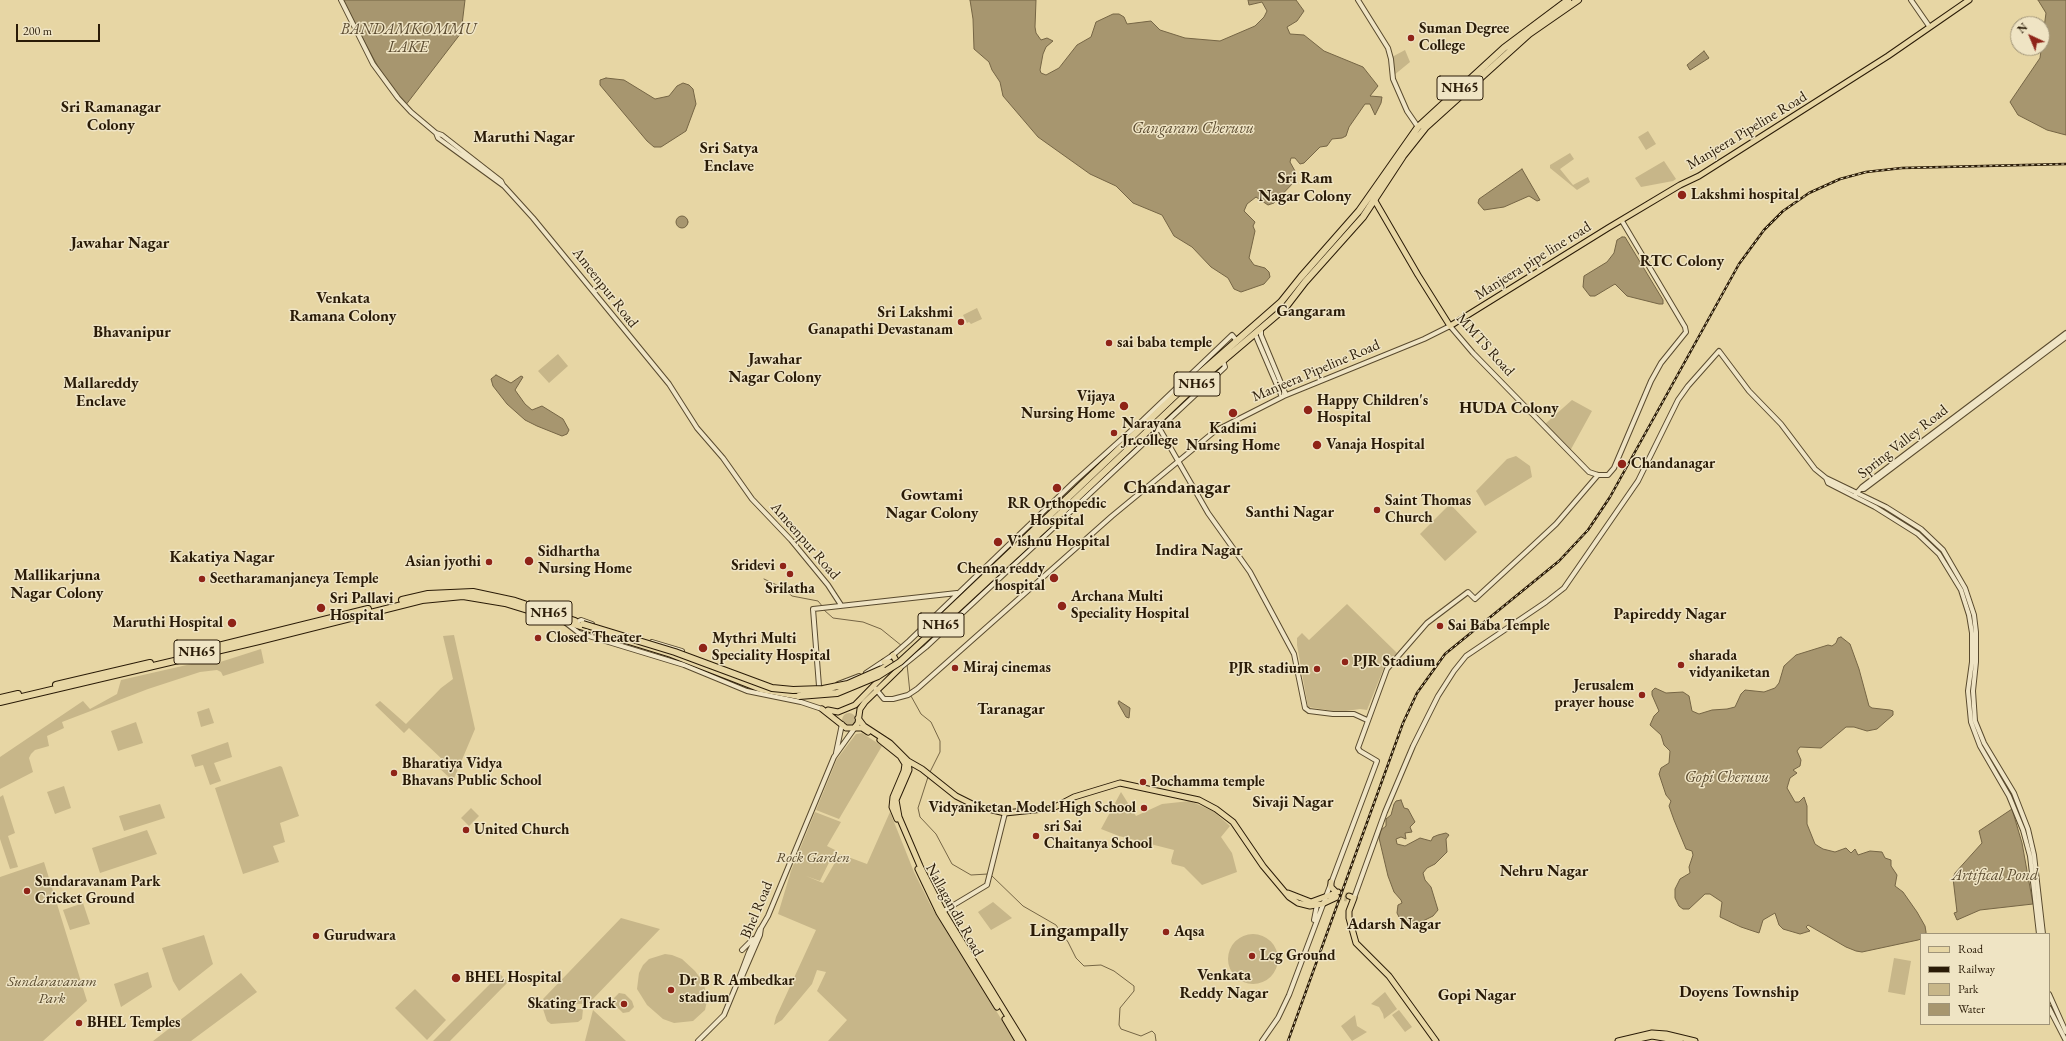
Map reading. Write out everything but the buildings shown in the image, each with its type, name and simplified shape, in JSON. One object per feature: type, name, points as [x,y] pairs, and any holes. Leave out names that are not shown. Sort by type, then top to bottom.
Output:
[{"type":"highway","name":"NH65","points":[[1124,449],[1156,427],[1207,371],[1259,334],[1285,308],[1373,200],[1419,126],[1508,44],[1568,0]]},
{"type":"highway","name":"NH65","points":[[1396,162],[1426,127],[1506,53],[1529,34],[1578,0]]},
{"type":"highway","name":"NH65","points":[[0,702],[388,606],[428,594],[473,592],[515,601],[581,624],[675,652],[772,688],[820,690],[840,686],[882,669],[903,654],[1060,509],[1237,341],[1281,302],[1301,277],[1345,228],[1373,200]]},
{"type":"highway","name":"NH65","points":[[388,606],[422,600],[463,596],[500,602],[564,622],[581,624]]},
{"type":"highway","name":"NH65","points":[[0,698],[185,657]]},
{"type":"main road","name":"Manjeera Pipeline Road","points":[[1887,55],[1965,0]]},
{"type":"main road","name":"Manjeera Pipeline Road","points":[[1622,221],[1689,181],[1887,55],[1969,0]]},
{"type":"main road","name":"MMTS Road","points":[[1373,200],[1381,210],[1418,275],[1450,326]]},
{"type":"main road","name":"Manjeera pipe line road","points":[[1450,326],[1608,228],[1622,221]]},
{"type":"main road","points":[[822,709],[838,712],[855,705],[900,668],[895,653]]},
{"type":"main road","points":[[854,728],[858,723],[862,706],[892,666],[890,662],[884,662]]},
{"type":"main road","points":[[882,678],[890,677]]},
{"type":"main road","points":[[822,709],[846,728],[866,730],[907,762],[927,774],[951,793],[970,802],[1004,813],[1053,808],[1074,797],[1120,782],[1199,800],[1216,809],[1233,822],[1263,866],[1288,893],[1289,897],[1298,903],[1310,906],[1319,904],[1337,893]]},
{"type":"main road","points":[[858,718],[864,726],[890,743],[907,762]]},
{"type":"main road","points":[[895,811],[897,797],[907,762]]},
{"type":"main road","name":"Nallagandla Road","points":[[907,762],[893,797],[895,811],[922,880],[1018,1041]]},
{"type":"main road","points":[[1331,882],[1331,887],[1337,893]]},
{"type":"main road","points":[[1288,893],[1311,902],[1337,893]]},
{"type":"main road","points":[[1351,899],[1347,910],[1347,919],[1354,943],[1388,978],[1411,1011],[1435,1041]]},
{"type":"main road","points":[[1351,899],[1349,918],[1356,942],[1390,976],[1435,1041]]},
{"type":"main road","name":"Nallagandla Road","points":[[941,912],[1023,1041]]},
{"type":"main road","points":[[1619,1041],[1652,1033],[1666,1034],[1695,1041]]},
{"type":"main road","points":[[1630,1041],[1652,1036],[1680,1041]]},
{"type":"street","name":"Ameenpur Road","points":[[341,0],[373,64],[383,80],[411,112],[436,133],[442,134],[453,147],[501,181],[550,238],[619,325],[669,384],[697,428],[717,450],[752,499],[786,534],[828,585],[841,605]]},
{"type":"street","points":[[1358,0],[1388,48],[1391,59],[1393,79],[1406,109],[1419,126]]},
{"type":"street","points":[[1911,0],[1929,26]]},
{"type":"street","points":[[1262,1041],[1278,1018],[1289,995],[1313,930],[1319,904],[1325,897],[1377,761],[1360,751],[1358,748],[1367,720],[1389,665],[1427,623],[1468,592],[1475,599],[1556,524],[1598,475],[1608,475],[1614,468],[1651,381],[1686,332],[1685,327],[1622,221]]},
{"type":"street","name":"Manjeera Pipeline Road","points":[[875,688],[884,699],[893,699],[908,695],[915,690],[1112,516],[1215,431],[1284,396],[1424,339],[1450,326]]},
{"type":"street","name":"MMTS Road","points":[[1450,326],[1473,353],[1589,472],[1598,475]]},
{"type":"street","name":"Spring Valley Road","points":[[1861,489],[2066,333]]},
{"type":"street","points":[[1259,334],[1284,396]]},
{"type":"street","points":[[900,668],[950,624],[1060,509],[1232,335],[1237,341]]},
{"type":"street","name":"Spring Valley Road","points":[[1861,489],[1864,489],[2066,337]]},
{"type":"street","points":[[1351,899],[1360,882],[1385,812],[1413,746],[1438,696],[1454,671],[1468,654],[1546,602],[1564,588],[1638,481],[1678,400],[1690,383],[1719,351],[1724,360],[1749,391],[1781,424],[1815,468],[1826,478],[1857,492],[1886,508],[1921,530],[1943,550],[1959,575],[1971,604],[1976,632],[1976,662],[1973,691],[1974,725]]},
{"type":"street","points":[[581,624],[581,620],[673,648],[772,686],[784,688],[812,687],[839,683],[867,673],[884,662],[908,642],[957,593],[1060,509],[1225,367],[1223,361]]},
{"type":"street","points":[[1156,427],[1208,513],[1250,572],[1294,654],[1306,709],[1333,714],[1354,714],[1367,720]]},
{"type":"street","points":[[1826,478],[1828,483],[1875,507],[1918,534],[1939,554],[1955,578],[1966,605],[1972,633],[1972,662],[1968,691],[1968,706],[1980,746],[2009,796],[2030,844],[2042,933]]},
{"type":"street","points":[[1853,496],[1861,489]]},
{"type":"street","points":[[819,686],[813,609],[957,593]]},
{"type":"street","points":[[939,612],[950,624]]},
{"type":"street","points":[[564,622],[579,633],[662,658],[747,690],[822,709]]},
{"type":"street","points":[[810,705],[812,687]]},
{"type":"street","points":[[834,757],[842,724]]},
{"type":"street","points":[[834,757],[854,728]]},
{"type":"street","name":"Bhel Road","points":[[698,1041],[724,1014],[738,981],[747,965],[761,928],[768,916],[834,757]]},
{"type":"street","points":[[941,912],[984,888],[990,878],[1004,813]]},
{"type":"street","points":[[2030,844],[2039,933]]},
{"type":"street","points":[[742,950],[761,928]]},
{"type":"street","points":[[738,981],[756,934]]},
{"type":"street","points":[[2050,996],[2066,1032]]},
{"type":"street","points":[[2050,1010],[2066,1041]]},
{"type":"green space","points":[[1405,50],[1410,62],[1393,76],[1392,57]]},
{"type":"green space","points":[[1648,131],[1656,144],[1646,150],[1638,137]]},
{"type":"green space","points":[[1570,153],[1574,159],[1560,169],[1573,185],[1588,177],[1590,182],[1577,190],[1550,168],[1550,165]]},
{"type":"green space","points":[[1664,161],[1676,179],[1673,181],[1641,187],[1635,178]]},
{"type":"green space","points":[[977,308],[982,319],[971,324],[969,322],[967,323],[963,315]]},
{"type":"green space","points":[[558,354],[568,366],[549,383],[538,371]]},
{"type":"green space","points":[[1572,400],[1592,411],[1570,451],[1545,424]]},
{"type":"green space","points":[[1516,456],[1530,466],[1532,477],[1485,506],[1476,491],[1507,459]]},
{"type":"green space","points":[[1450,504],[1477,532],[1445,561],[1420,534]]},
{"type":"green space","name":"PJR Stadium","points":[[1347,604],[1397,653],[1383,670],[1367,710],[1360,709],[1339,712],[1308,707],[1297,638],[1302,633],[1309,640]]},
{"type":"green space","points":[[454,635],[475,729],[453,781],[438,767],[444,761],[409,728],[404,733],[375,705],[380,701],[406,724],[441,688],[453,679],[443,636]]},
{"type":"green space","points":[[261,649],[264,663],[223,676],[221,672],[217,670],[200,672],[148,689],[62,722],[64,728],[47,736],[49,746],[35,750],[31,754],[29,758],[33,772],[0,789],[0,757],[83,701],[90,709],[117,694],[121,680],[213,659],[214,664]]},
{"type":"green space","points":[[209,708],[214,723],[201,727],[197,712]]},
{"type":"green space","points":[[849,713],[854,715],[856,720],[854,725],[849,727],[844,725],[842,720],[844,715]]},
{"type":"green space","points":[[136,722],[143,743],[118,751],[111,731]]},
{"type":"green space","points":[[862,733],[882,746],[839,819],[816,810],[837,759],[856,734]]},
{"type":"green space","points":[[228,742],[232,757],[214,763],[221,781],[210,785],[203,765],[195,767],[191,755]]},
{"type":"green space","points":[[280,766],[282,767],[299,816],[280,823],[285,842],[273,846],[279,862],[243,874],[215,788]]},
{"type":"green space","points":[[64,786],[71,808],[55,814],[47,792]]},
{"type":"green space","points":[[1121,792],[1136,816],[1162,804],[1190,801],[1213,811],[1230,826],[1221,837],[1232,853],[1237,872],[1202,885],[1184,867],[1172,864],[1171,861],[1174,850],[1119,836],[1101,829]]},
{"type":"green space","points":[[3,795],[15,833],[8,836],[18,867],[10,869],[0,839],[0,797]]},
{"type":"green space","points":[[160,804],[165,818],[124,831],[119,816]]},
{"type":"green space","points":[[471,808],[479,816],[469,826],[461,818]]},
{"type":"green space","name":"Rock Garden","points":[[815,812],[841,822],[827,846],[835,850],[820,881],[806,876],[823,883],[840,854],[867,864],[890,812],[914,872],[932,908],[1015,1041],[828,1041],[847,1020],[817,991],[826,972],[817,970],[812,984],[782,1020],[774,1025],[776,1017],[816,930],[778,914],[791,871]]},
{"type":"green space","points":[[147,830],[157,854],[100,873],[92,848]]},
{"type":"green space","name":"Sundaravanam Park","points":[[44,862],[87,1001],[43,1041],[0,1041],[0,877]]},
{"type":"green space","points":[[993,902],[1012,918],[991,930],[978,912]]},
{"type":"green space","points":[[83,903],[90,924],[70,930],[63,910]]},
{"type":"green space","points":[[621,918],[660,929],[591,1001],[585,1004],[545,1003],[543,999]]},
{"type":"green space","points":[[1258,934],[1263,935],[1271,941],[1277,949],[1277,969],[1271,977],[1263,983],[1248,984],[1243,983],[1235,977],[1229,969],[1228,954],[1229,949],[1235,941],[1243,935]]},
{"type":"green space","points":[[204,935],[213,964],[179,991],[173,981],[162,948]]},
{"type":"green space","name":"Dr B R Ambedkar stadium","points":[[665,954],[682,959],[695,971],[704,983],[707,1001],[705,1010],[693,1021],[674,1023],[663,1019],[647,1005],[637,989],[639,973],[643,965],[649,959]]},
{"type":"green space","points":[[1894,958],[1911,961],[1905,995],[1888,992]]},
{"type":"green space","points":[[148,972],[152,987],[121,1007],[114,984]]},
{"type":"green space","points":[[241,973],[257,992],[191,1041],[153,1041]]},
{"type":"green space","points":[[500,974],[508,982],[450,1041],[433,1041]]},
{"type":"green space","points":[[415,989],[446,1020],[427,1040],[395,1008]]},
{"type":"green space","points":[[1385,992],[1397,1009],[1384,1019],[1379,1007],[1371,1004]]},
{"type":"green space","name":"Skating Track","points":[[619,993],[625,994],[632,1001],[634,1007],[629,1012],[623,1013],[616,1006],[614,998]]},
{"type":"green space","points":[[543,1009],[583,1009],[582,1019],[578,1022],[551,1024],[547,1021]]},
{"type":"green space","points":[[593,1010],[626,1041],[585,1041]]},
{"type":"green space","points":[[1399,1010],[1412,1027],[1405,1032],[1392,1015]]},
{"type":"green space","points":[[1355,1015],[1357,1026],[1367,1032],[1352,1041],[1341,1026]]},
{"type":"water","name":"BANDAMKOMMU LAKE","points":[[342,0],[465,0],[461,33],[405,106],[390,89]]},
{"type":"water","name":"Gangaram Cheruvu","points":[[970,0],[1036,0],[1036,33],[1041,40],[1047,38],[1053,41],[1046,47],[1043,54],[1040,70],[1041,73],[1046,75],[1059,68],[1077,45],[1091,37],[1096,22],[1113,14],[1119,14],[1124,17],[1127,24],[1151,21],[1160,30],[1185,38],[1220,41],[1255,26],[1264,17],[1267,11],[1262,2],[1249,5],[1248,0],[1296,0],[1304,11],[1297,21],[1287,27],[1290,34],[1304,35],[1324,51],[1363,67],[1378,86],[1370,96],[1382,97],[1381,103],[1375,115],[1370,104],[1365,104],[1349,127],[1346,136],[1332,139],[1327,146],[1320,147],[1304,163],[1300,164],[1295,158],[1291,158],[1290,162],[1295,171],[1294,182],[1274,203],[1268,205],[1256,197],[1247,204],[1244,211],[1255,222],[1253,226],[1255,231],[1249,258],[1254,265],[1265,268],[1269,272],[1270,277],[1264,284],[1241,292],[1234,289],[1228,278],[1211,267],[1192,247],[1174,236],[1162,215],[1133,203],[1116,186],[1090,174],[1038,137],[1003,96],[1000,82],[992,70],[989,62],[974,49],[973,19]]},
{"type":"water","points":[[2038,0],[2066,0],[2066,135],[2047,130],[2018,115],[2010,102],[2040,56],[2050,56],[2050,16],[2046,16],[2046,13]]},
{"type":"water","points":[[1704,51],[1709,58],[1690,70],[1687,65]]},
{"type":"water","points":[[606,78],[624,80],[655,99],[669,96],[677,86],[683,83],[689,85],[693,89],[696,104],[686,131],[661,147],[654,147],[647,141],[600,85],[600,80]]},
{"type":"water","points":[[1522,169],[1540,200],[1537,201],[1529,196],[1504,207],[1484,210],[1478,203],[1479,199]]},
{"type":"water","points":[[682,216],[686,218],[688,222],[686,226],[682,228],[678,226],[676,222],[678,218]]},
{"type":"water","points":[[1625,237],[1663,300],[1663,304],[1627,296],[1615,284],[1595,296],[1590,296],[1583,287],[1584,276],[1607,262],[1614,253],[1617,240]]},
{"type":"water","points":[[496,375],[511,383],[521,376],[523,377],[515,390],[525,404],[532,410],[542,406],[563,419],[569,430],[567,434],[562,436],[525,420],[507,404],[493,386],[491,379]]},
{"type":"water","name":"Gopi Cheruvu","points":[[1841,637],[1850,644],[1859,669],[1869,706],[1872,708],[1893,711],[1893,715],[1877,729],[1867,731],[1854,727],[1846,727],[1821,748],[1800,747],[1797,751],[1801,760],[1800,766],[1793,770],[1797,773],[1790,778],[1787,788],[1795,802],[1799,802],[1804,797],[1807,806],[1807,824],[1815,844],[1823,849],[1835,852],[1846,848],[1851,853],[1855,849],[1858,855],[1870,851],[1882,852],[1885,858],[1891,860],[1891,866],[1897,875],[1895,886],[1903,892],[1917,912],[1925,926],[1926,932],[1920,933],[1920,939],[1918,940],[1862,952],[1846,947],[1808,925],[1806,927],[1810,931],[1800,934],[1783,929],[1779,925],[1775,913],[1763,920],[1759,933],[1741,927],[1720,917],[1722,902],[1710,894],[1705,894],[1689,909],[1683,909],[1679,906],[1675,898],[1675,889],[1680,879],[1690,873],[1689,867],[1693,855],[1692,851],[1686,849],[1669,806],[1671,801],[1666,795],[1659,774],[1661,768],[1669,763],[1670,751],[1664,745],[1661,735],[1650,725],[1654,716],[1659,711],[1652,695],[1652,691],[1655,688],[1666,693],[1683,692],[1689,696],[1692,711],[1699,714],[1712,710],[1735,707],[1741,694],[1745,690],[1764,692],[1775,688],[1779,683],[1784,666],[1796,655],[1828,645],[1832,646],[1836,643],[1838,638]]},
{"type":"water","points":[[1119,701],[1130,708],[1129,718],[1126,717],[1118,703]]},
{"type":"water","points":[[1401,800],[1404,808],[1408,809],[1415,822],[1410,827],[1412,832],[1405,833],[1406,839],[1401,837],[1396,839],[1397,844],[1405,846],[1420,838],[1431,841],[1433,837],[1438,835],[1446,833],[1449,835],[1446,839],[1447,852],[1423,873],[1425,880],[1431,887],[1438,910],[1433,916],[1413,926],[1399,917],[1397,913],[1398,905],[1402,903],[1394,892],[1388,876],[1379,838],[1381,830],[1386,826],[1386,819],[1391,815],[1394,804],[1396,801]]},
{"type":"water","name":"Artifical Pond","points":[[2012,809],[2022,843],[2033,904],[1980,910],[1957,920],[1954,913],[1957,912],[1953,878],[1955,873],[1982,843],[1979,831]]},
{"type":"waterway","points":[[764,579],[781,587],[792,596],[818,601],[823,607]]},
{"type":"waterway","points":[[824,610],[833,618],[863,622],[881,629],[902,646]]},
{"type":"waterway","points":[[907,664],[910,693]]},
{"type":"waterway","points":[[911,696],[921,714],[931,722],[940,741],[940,752],[930,772]]},
{"type":"waterway","points":[[928,777],[918,808],[920,817],[936,834],[952,864],[971,875],[988,874]]},
{"type":"waterway","points":[[991,875],[1023,906],[1056,925],[1068,942],[1076,958],[1084,966],[1101,965],[1114,971],[1134,986],[1134,991],[1120,1008],[1119,1025],[1121,1029],[1141,1036],[1152,1031],[1155,1034],[1156,1041]]},
{"type":"tunnel","points":[[1338,892],[1349,896]]},
{"type":"tunnel","points":[[1337,897],[1347,899]]},
{"type":"railway","points":[[1288,1041],[1403,723],[1417,693],[1445,654],[1559,561],[1588,530],[1610,497],[1739,264],[1764,230],[1783,211],[1809,193],[1840,179],[1866,172],[1902,168],[2066,164]]},
{"type":"place","name":"Suman Degree College","points":[[1411,38]]},
{"type":"place","name":"Lakshmi hospital","points":[[1682,195]]},
{"type":"place","name":"Sri Lakshmi Ganapathi Devastanam","points":[[961,322]]},
{"type":"place","name":"sai baba temple","points":[[1109,343]]},
{"type":"place","name":"Vijaya Nursing Home","points":[[1124,406]]},
{"type":"place","name":"Happy Children's Hospital","points":[[1308,410]]},
{"type":"place","name":"Kadimi Nursing Home","points":[[1233,413]]},
{"type":"place","name":"Narayana Jr.college","points":[[1114,433]]},
{"type":"place","name":"Vanaja Hospital","points":[[1317,445]]},
{"type":"place","name":"Chandanagar","points":[[1622,464]]},
{"type":"place","name":"RR Orthopedic Hospital","points":[[1057,488]]},
{"type":"place","name":"Saint Thomas Church","points":[[1377,510]]},
{"type":"place","name":"Vishnu Hospital","points":[[998,542]]},
{"type":"place","name":"Sidhartha Nursing Home","points":[[529,561]]},
{"type":"place","name":"Asian jyothi","points":[[489,562]]},
{"type":"place","name":"Sridevi","points":[[783,566]]},
{"type":"place","name":"Srilatha","points":[[790,574]]},
{"type":"place","name":"Chenna reddy hospital","points":[[1054,578]]},
{"type":"place","name":"Seetharamanjaneya Temple","points":[[202,579]]},
{"type":"place","name":"Archana Multi Speciality Hospital","points":[[1062,606]]},
{"type":"place","name":"Sri Pallavi Hospital","points":[[321,608]]},
{"type":"place","name":"Maruthi Hospital","points":[[232,623]]},
{"type":"place","name":"Sai Baba Temple","points":[[1440,626]]},
{"type":"place","name":"Closed Theater","points":[[538,638]]},
{"type":"place","name":"Mythri Multi Speciality Hospital","points":[[703,648]]},
{"type":"place","name":"PJR Stadium","points":[[1345,662]]},
{"type":"place","name":"sharada vidyaniketan","points":[[1681,665]]},
{"type":"place","name":"Miraj cinemas","points":[[955,668]]},
{"type":"place","name":"PJR stadium","points":[[1317,669]]},
{"type":"place","name":"Jerusalem prayer house","points":[[1642,695]]},
{"type":"place","name":"Bharatiya Vidya Bhavans Public School","points":[[394,773]]},
{"type":"place","name":"Pochamma temple","points":[[1143,782]]},
{"type":"place","name":"Vidyaniketan Model High School","points":[[1144,808]]},
{"type":"place","name":"United Church","points":[[466,830]]},
{"type":"place","name":"sri Sai Chaitanya School","points":[[1036,836]]},
{"type":"place","name":"Sundaravanam Park Cricket Ground","points":[[27,891]]},
{"type":"place","name":"Aqsa","points":[[1166,932]]},
{"type":"place","name":"Gurudwara","points":[[316,936]]},
{"type":"place","name":"Lcg Ground","points":[[1252,956]]},
{"type":"place","name":"BHEL Hospital","points":[[456,978]]},
{"type":"place","name":"Dr B R Ambedkar stadium","points":[[671,990]]},
{"type":"place","name":"Skating Track","points":[[624,1004]]},
{"type":"place","name":"BHEL Temples","points":[[79,1023]]},
{"type":"district","name":"Sri Ramanagar Colony","points":[[111,117]]},
{"type":"district","name":"Maruthi Nagar","points":[[524,138]]},
{"type":"district","name":"Sri Satya Enclave","points":[[729,158]]},
{"type":"district","name":"Sri Ram Nagar Colony","points":[[1305,188]]},
{"type":"district","name":"Jawahar Nagar","points":[[120,244]]},
{"type":"district","name":"RTC Colony","points":[[1682,262]]},
{"type":"district","name":"Venkata Ramana Colony","points":[[343,308]]},
{"type":"district","name":"Gangaram","points":[[1311,312]]},
{"type":"district","name":"Bhavanipur","points":[[132,333]]},
{"type":"district","name":"Jawahar Nagar Colony","points":[[775,369]]},
{"type":"district","name":"Mallareddy Enclave","points":[[101,393]]},
{"type":"district","name":"HUDA Colony","points":[[1509,409]]},
{"type":"district","name":"Chandanagar","points":[[1177,488]]},
{"type":"district","name":"Gowtami Nagar Colony","points":[[932,505]]},
{"type":"district","name":"Santhi Nagar","points":[[1290,513]]},
{"type":"district","name":"Indira Nagar","points":[[1199,551]]},
{"type":"district","name":"Kakatiya Nagar","points":[[222,558]]},
{"type":"district","name":"Mallikarjuna Nagar Colony","points":[[57,585]]},
{"type":"district","name":"Papireddy Nagar","points":[[1670,615]]},
{"type":"district","name":"Taranagar","points":[[1011,710]]},
{"type":"district","name":"Sivaji Nagar","points":[[1293,803]]},
{"type":"district","name":"Nehru Nagar","points":[[1544,872]]},
{"type":"district","name":"Adarsh Nagar","points":[[1394,925]]},
{"type":"district","name":"Lingampally","points":[[1079,931]]},
{"type":"district","name":"Venkata Reddy Nagar","points":[[1224,985]]},
{"type":"district","name":"Doyens Township","points":[[1739,993]]},
{"type":"district","name":"Gopi Nagar","points":[[1477,996]]}]
